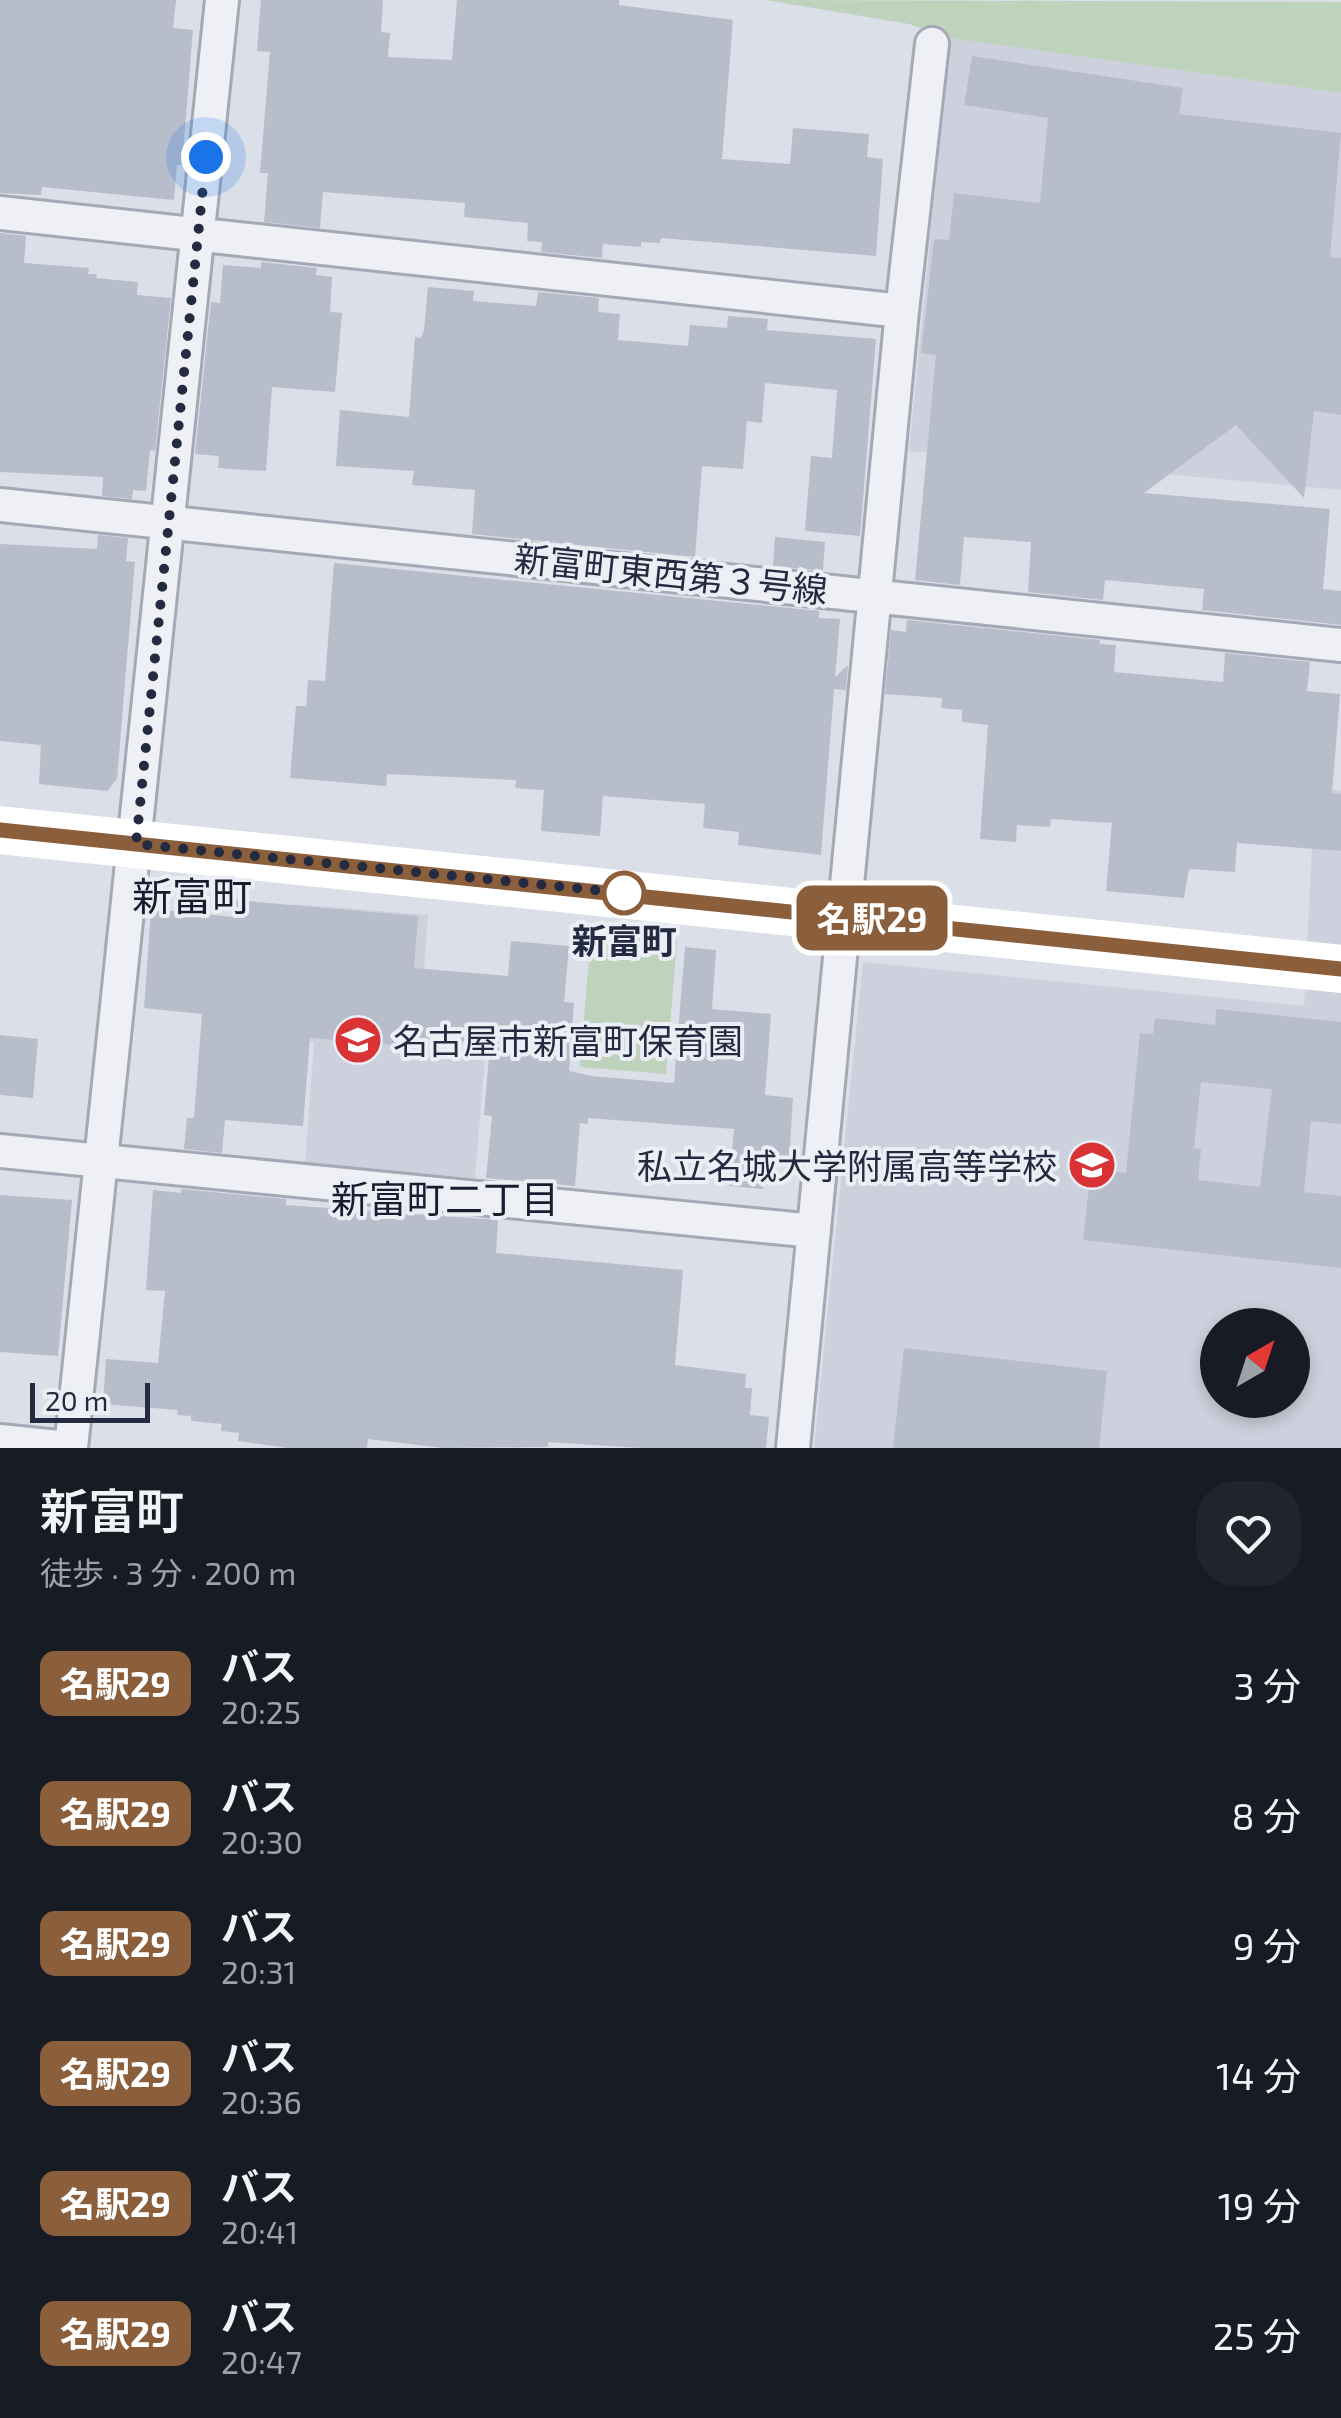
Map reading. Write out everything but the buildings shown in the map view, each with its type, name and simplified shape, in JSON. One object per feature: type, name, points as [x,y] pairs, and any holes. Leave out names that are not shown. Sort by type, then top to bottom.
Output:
[{"type":"main road","points":[[0,830],[844,914],[1341,970]]},
{"type":"street","points":[[0,1440],[69,1448],[104,1161],[222,0]]},
{"type":"street","points":[[793,1448],[902,311],[932,44]]},
{"type":"street","points":[[0,213],[902,311]]},
{"type":"street","name":"新富町東西第３号線","points":[[0,505],[1341,644]]},
{"type":"street","points":[[0,1151],[814,1231]]},
{"type":"shaded area","points":[[950,38],[1341,93],[1341,490],[909,451]]},
{"type":"shaded area","name":"私立名城大学附属高等学校","points":[[1315,788],[1341,790],[1341,1448],[814,1448],[863,962],[1304,1006]]},
{"type":"shaded area","name":"名古屋市新富町保育園","points":[[293,904],[428,915],[418,1050],[485,1056],[475,1178],[305,1164],[314,1042],[282,1039]]},
{"type":"green space","points":[[766,0],[1341,2],[1341,93],[950,38],[909,24]]},
{"type":"green space","points":[[591,934],[677,941],[666,1074],[580,1067]]},
{"type":"bus line","name":"名駅29","points":[[0,830],[844,914],[1341,969]]},
{"type":"place","name":"新富町","points":[[624,893]]},
{"type":"place","name":"名古屋市新富町保育園","points":[[358,1040]]},
{"type":"place","name":"私立名城大学附属高等学校","points":[[1092,1165]]},
{"type":"district","name":"新富町","points":[[192,895]]},
{"type":"district","name":"新富町二丁目","points":[[445,1198]]},
{"type":"route","points":[[206,157],[136,844],[624,893]]}]
